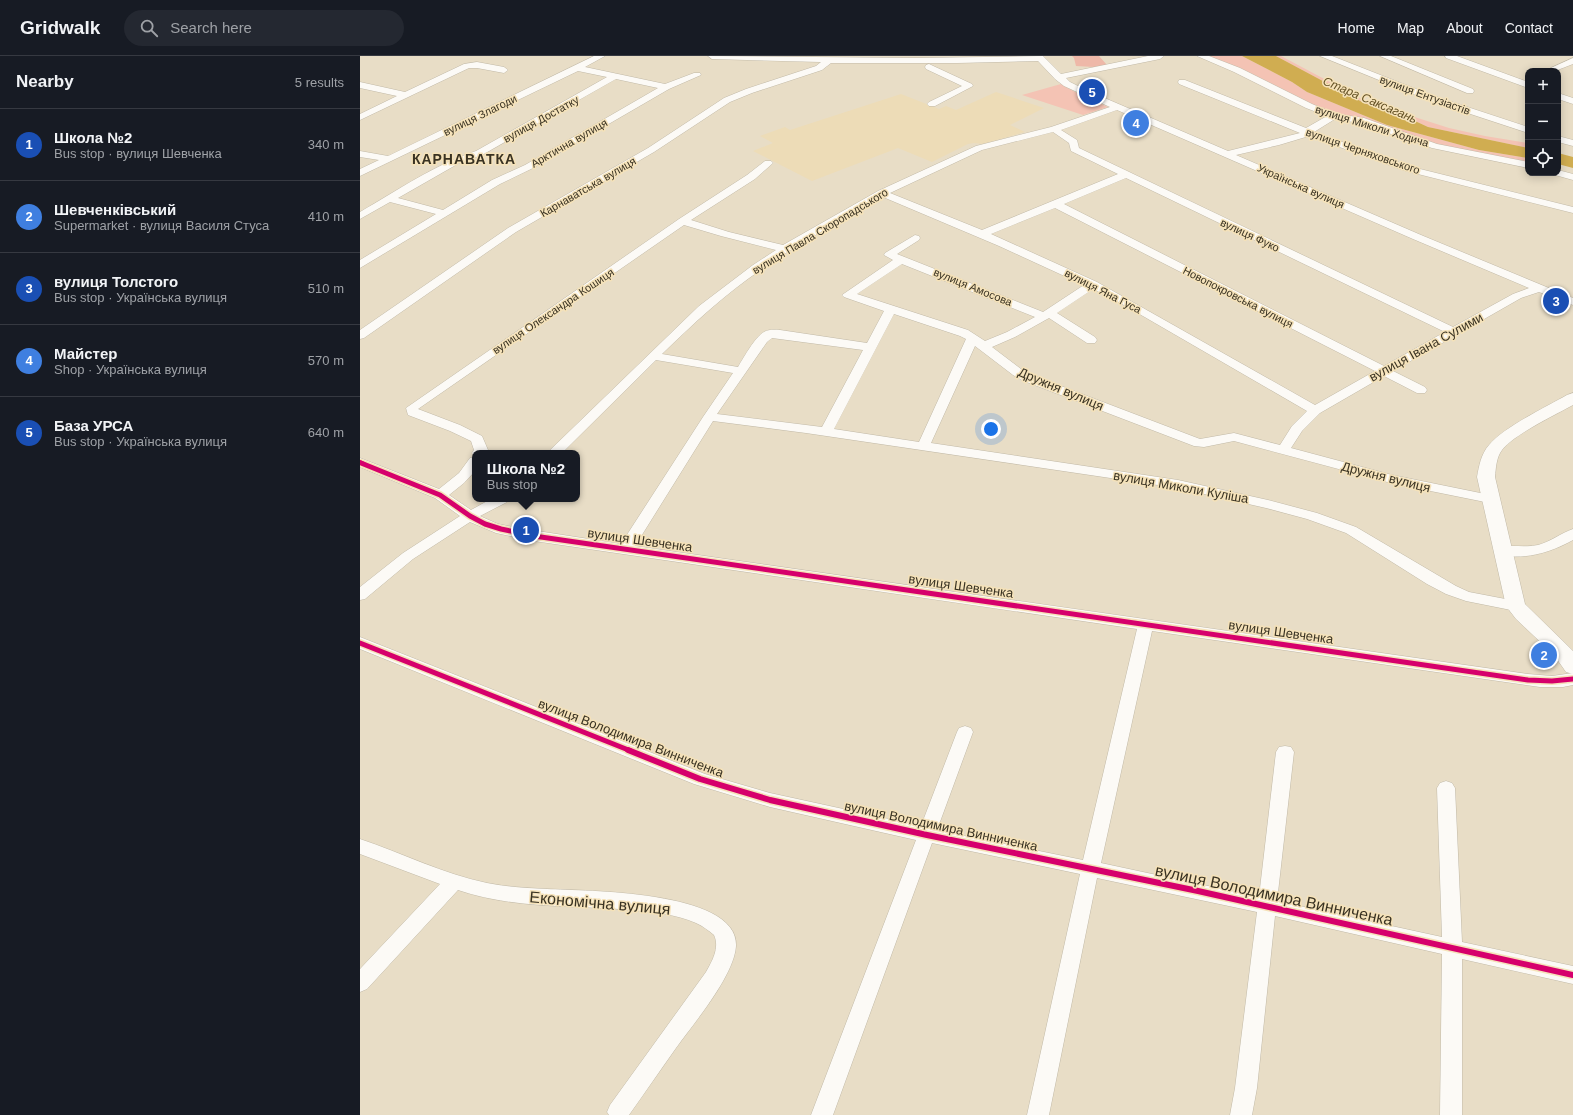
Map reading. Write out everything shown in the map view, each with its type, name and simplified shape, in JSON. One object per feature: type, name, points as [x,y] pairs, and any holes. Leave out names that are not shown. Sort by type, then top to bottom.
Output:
[{"type":"main road","points":[[1573,398],[1517,430],[1500,442],[1495,448],[1486,470],[1487,484],[1501,551],[1516,606],[1556,645],[1573,667]]},
{"type":"street","name":"вулиця Злагоди","points":[[360,173],[601,56]]},
{"type":"street","points":[[712,56],[828,61],[947,61],[1038,57]]},
{"type":"street","points":[[1058,77],[1160,56]]},
{"type":"street","name":"вулиця Миколи Ходича","points":[[1201,56],[1237,70],[1309,106],[1334,116],[1361,120],[1435,146],[1525,164]]},
{"type":"street","name":"вулиця Ентузіастів","points":[[1324,56],[1431,98],[1525,129]]},
{"type":"street","points":[[1384,56],[1470,91]]},
{"type":"street","points":[[1449,56],[1525,84]]},
{"type":"street","name":"Українська вулиця","points":[[1038,57],[1058,77],[1074,88],[1410,234],[1573,302]]},
{"type":"street","name":"Карнаватська вулиця","points":[[360,335],[512,230],[651,150],[728,100],[749,91],[819,68],[828,61]]},
{"type":"street","points":[[932,104],[969,86],[929,67],[947,61]]},
{"type":"street","points":[[1555,68],[1573,61]]},
{"type":"street","points":[[360,117],[467,66],[477,65],[504,70]]},
{"type":"street","points":[[577,68],[666,87]]},
{"type":"street","name":"Арктична вулиця","points":[[360,265],[496,182],[537,162],[666,87],[697,75]]},
{"type":"street","name":"вулиця Достатку","points":[[360,216],[435,172],[458,160],[479,153],[615,76]]},
{"type":"street","name":"вулиця Черняховського","points":[[1182,82],[1381,160],[1409,169],[1573,210]]},
{"type":"street","points":[[360,85],[405,95]]},
{"type":"street","points":[[1561,97],[1573,101]]},
{"type":"street","points":[[360,106],[375,109]]},
{"type":"street","name":"вулиця Павла Скоропадського","points":[[557,450],[703,308],[757,267],[882,193],[979,148],[1054,129],[1118,107]]},
{"type":"street","points":[[1228,154],[1276,143],[1309,133],[1310,130],[1334,116]]},
{"type":"street","name":"вулиця Фуко","points":[[1054,129],[1072,140],[1074,143],[1074,148],[1078,151],[1125,175],[1454,332]]},
{"type":"street","points":[[1561,140],[1573,143]]},
{"type":"street","points":[[360,154],[390,159]]},
{"type":"street","name":"вулиця Олександра Кошиця","points":[[481,450],[476,439],[455,428],[413,412],[412,408],[768,163]]},
{"type":"street","points":[[1561,174],[1573,177]]},
{"type":"street","points":[[982,234],[1017,218],[1056,204],[1125,175]]},
{"type":"street","name":"вулиця Яна Гуса","points":[[882,193],[982,234],[1093,284],[1315,410]]},
{"type":"street","points":[[389,199],[443,213]]},
{"type":"street","name":"Новопокровська вулиця","points":[[1056,204],[1421,390]]},
{"type":"street","points":[[683,221],[785,250]]},
{"type":"street","name":"вулиця Амосова","points":[[915,238],[889,255],[1046,314],[1090,340]]},
{"type":"street","name":"Дружня вулиця","points":[[902,259],[848,295],[964,333],[1028,378],[1169,433],[1199,443],[1207,443],[1226,436],[1234,437],[1391,479],[1490,499]]},
{"type":"street","points":[[923,447],[977,342],[996,342],[1046,314],[1093,284]]},
{"type":"street","name":"вулиця Івана Сулими","points":[[1315,410],[1517,296],[1540,288]]},
{"type":"street","points":[[826,432],[891,308]]},
{"type":"street","points":[[626,548],[740,371],[768,334],[780,334],[870,347]]},
{"type":"street","points":[[652,356],[740,371]]},
{"type":"street","points":[[1283,450],[1298,429],[1315,410]]},
{"type":"street","name":"вулиця Миколи Куліша","points":[[709,418],[826,432],[1178,484],[1268,504],[1312,516],[1351,530],[1432,580],[1451,590],[1466,596],[1516,606]]},
{"type":"street","name":"вулиця Шевченка","points":[[360,462],[440,495],[460,507],[470,516],[493,526],[516,532],[1482,673],[1538,680],[1573,680]]},
{"type":"street","points":[[440,495],[472,468]]},
{"type":"street","points":[[360,595],[408,556],[470,516],[496,502]]},
{"type":"street","points":[[1501,551],[1531,552],[1547,548],[1573,534]]},
{"type":"street","points":[[1038,1115],[1090,869],[1146,624]]},
{"type":"street","name":"вулиця Володимира Винниченка","points":[[360,643],[700,779],[770,800],[927,835],[1267,906],[1573,975]]},
{"type":"street","name":"вулиця Володимира Винниченка","points":[[822,1115],[965,732]]},
{"type":"street","name":"вулиця Володимира Винниченка","points":[[1241,1115],[1246,1088],[1285,752]]},
{"type":"street","points":[[1446,788],[1452,947],[1451,1115]]},
{"type":"street","name":"Економічна вулиця","points":[[360,846],[380,855],[472,887],[504,894],[665,906],[709,920],[722,930],[726,938],[726,947],[722,960],[716,971],[700,998],[618,1112]]},
{"type":"street","points":[[360,983],[454,881]]},
{"type":"shaded area","points":[[1072,56],[1099,56],[1107,65],[1094,67],[1076,66]]},
{"type":"shaded area","points":[[1201,56],[1242,56],[1292,82],[1307,92],[1387,125],[1479,150],[1525,158],[1525,164],[1435,146],[1389,131],[1341,118]]},
{"type":"shaded area","points":[[1242,56],[1276,56],[1364,103],[1428,127],[1525,147],[1525,158],[1479,150],[1387,125],[1307,92],[1292,82]]},
{"type":"shaded area","points":[[1276,56],[1281,56],[1362,99],[1377,105],[1449,128],[1525,143],[1525,147],[1428,127],[1364,103]]},
{"type":"shaded area","points":[[1061,84],[1108,107],[1083,115],[1022,95]]},
{"type":"shaded area","points":[[996,92],[1044,108],[1010,125],[1025,132],[983,144],[968,144],[932,162],[898,148],[812,181],[753,151],[773,143],[760,136],[785,127],[790,130],[901,94],[939,109],[946,106],[956,110]]},
{"type":"shaded area","points":[[1561,154],[1573,157],[1573,168],[1561,165]]},
{"type":"building","points":[[1532,648],[1547,650],[1554,658],[1555,662],[1534,660]]},
{"type":"cycle path","points":[[360,462],[440,495],[470,516],[485,524],[534,536],[1528,680],[1563,681],[1573,679]]},
{"type":"cycle path","points":[[360,643],[700,779],[770,800],[927,835],[1198,891],[1573,975]]},
{"type":"place","name":"База УРСА","points":[[1092,92]]},
{"type":"place","name":"Майстер","points":[[1136,123]]},
{"type":"place","name":"вулиця Толстого","points":[[1556,301]]},
{"type":"place","name":"Школа №2","points":[[526,530]]},
{"type":"place","name":"Шевченківський","points":[[1544,655]]},
{"type":"district","name":"КАРНАВАТКА","points":[[464,159]]},
{"type":"water label","name":"Стара Саксагань","points":[[1370,100]]}]
